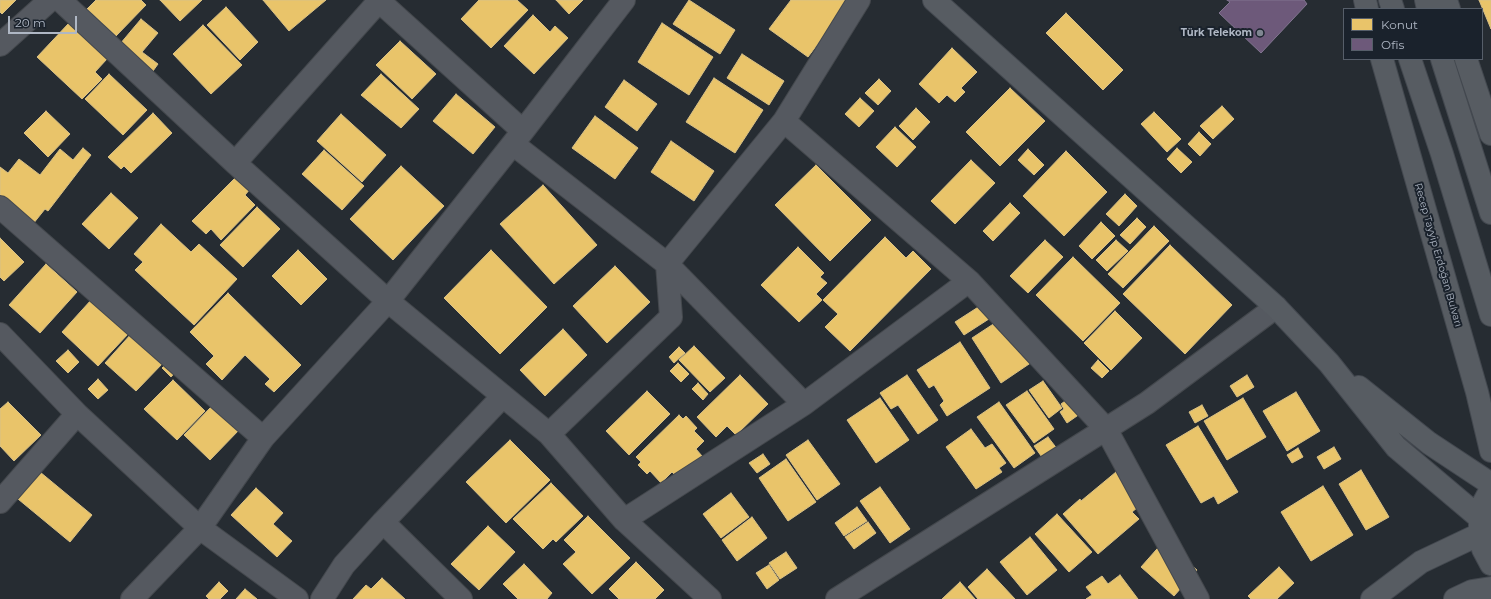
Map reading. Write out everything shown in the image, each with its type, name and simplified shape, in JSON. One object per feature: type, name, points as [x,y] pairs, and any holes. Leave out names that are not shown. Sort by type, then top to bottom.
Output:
[{"type":"main road","points":[[934,0],[1276,307],[1329,363],[1396,447],[1480,526]]},
{"type":"main road","name":"Recep Tayyip Erdoğan Bulvarı","points":[[1382,60],[1477,392],[1491,451]]},
{"type":"main road","points":[[1410,60],[1491,315]]},
{"type":"main road","points":[[1442,60],[1491,213]]},
{"type":"main road","points":[[1466,60],[1491,134]]},
{"type":"main road","points":[[1329,363],[1429,443],[1491,484]]},
{"type":"main road","points":[[1491,489],[1484,502],[1480,526],[1483,549],[1491,564]]},
{"type":"main road","points":[[1372,599],[1421,562],[1480,526]]},
{"type":"main road","points":[[1455,599],[1472,590],[1491,588]]},
{"type":"street","points":[[2,40],[50,0]]},
{"type":"street","points":[[60,0],[388,301],[549,434],[624,520],[710,599]]},
{"type":"street","points":[[132,599],[200,528],[263,438],[388,301],[518,138],[624,0]]},
{"type":"street","points":[[549,434],[672,317],[667,264],[784,121],[859,0]]},
{"type":"street","points":[[236,163],[378,1],[518,138],[667,264],[804,404]]},
{"type":"street","points":[[784,121],[969,281],[1106,429],[1189,595]]},
{"type":"street","points":[[0,206],[60,257],[263,438]]},
{"type":"street","points":[[624,520],[804,404],[969,281]]},
{"type":"street","points":[[836,599],[1147,402],[1276,307]]},
{"type":"street","points":[[0,334],[77,414],[200,528],[297,599]]},
{"type":"street","points":[[322,599],[344,565],[503,396]]},
{"type":"street","points":[[0,502],[77,414]]},
{"type":"street","points":[[383,522],[461,599]]},
{"type":"building: Konut","points":[[0,0],[16,0],[2,14],[0,12]]},
{"type":"building: Konut","points":[[96,0],[141,0],[146,5],[116,36],[87,9]]},
{"type":"building: Konut","points":[[160,0],[202,0],[180,21]]},
{"type":"building: Konut","points":[[263,0],[326,0],[289,31]]},
{"type":"building: Konut","points":[[479,0],[517,0],[528,10],[491,48],[461,19]]},
{"type":"building: Konut","points":[[556,0],[583,0],[569,14]]},
{"type":"building: Konut","points":[[689,0],[735,30],[720,54],[673,24]]},
{"type":"building: Konut","points":[[791,0],[851,0],[808,57],[769,29]]},
{"type":"building: Konut","points":[[1479,0],[1491,0],[1491,29],[1483,8]]},
{"type":"building: Konut","points":[[226,7],[258,42],[240,60],[207,25]]},
{"type":"building: Konut","points":[[1066,13],[1123,70],[1103,90],[1046,33]]},
{"type":"building: Konut","points":[[533,15],[550,32],[555,26],[568,38],[534,74],[504,46]]},
{"type":"building: Konut","points":[[141,19],[158,33],[142,52],[158,64],[153,71],[120,44]]},
{"type":"building: Konut","points":[[69,23],[107,59],[95,72],[102,79],[82,99],[37,57]]},
{"type":"building: Konut","points":[[662,23],[713,57],[689,95],[638,62]]},
{"type":"building: Konut","points":[[203,25],[242,65],[211,94],[173,54]]},
{"type":"building: Konut","points":[[400,41],[436,74],[412,99],[376,65]]},
{"type":"building: Konut","points":[[952,48],[977,72],[961,88],[965,92],[955,102],[947,95],[939,103],[919,84]]},
{"type":"building: Konut","points":[[742,54],[784,81],[769,105],[727,78]]},
{"type":"building: Konut","points":[[109,74],[147,110],[123,135],[85,99]]},
{"type":"building: Konut","points":[[381,74],[419,109],[401,128],[361,95]]},
{"type":"building: Konut","points":[[714,78],[763,110],[735,153],[686,122]]},
{"type":"building: Konut","points":[[879,79],[891,91],[878,105],[865,93]]},
{"type":"building: Konut","points":[[624,80],[657,104],[637,131],[605,107]]},
{"type":"building: Konut","points":[[1010,88],[1045,121],[1000,166],[966,132]]},
{"type":"building: Konut","points":[[456,94],[495,127],[473,154],[433,121]]},
{"type":"building: Konut","points":[[860,98],[874,111],[859,127],[845,114]]},
{"type":"building: Konut","points":[[1222,106],[1234,119],[1213,139],[1200,126]]},
{"type":"building: Konut","points":[[916,108],[930,122],[913,140],[899,126]]},
{"type":"building: Konut","points":[[46,111],[70,134],[48,157],[24,133]]},
{"type":"building: Konut","points":[[1154,112],[1181,139],[1167,152],[1141,124]]},
{"type":"building: Konut","points":[[153,113],[172,133],[131,173],[124,166],[121,169],[108,157]]},
{"type":"building: Konut","points":[[341,114],[386,155],[362,182],[317,141]]},
{"type":"building: Konut","points":[[595,116],[638,148],[615,179],[572,148]]},
{"type":"building: Konut","points":[[895,127],[916,147],[897,167],[876,147]]},
{"type":"building: Konut","points":[[1199,132],[1211,144],[1200,156],[1188,144]]},
{"type":"building: Konut","points":[[671,141],[714,171],[694,201],[651,172]]},
{"type":"building: Konut","points":[[83,148],[91,155],[48,211],[45,209],[33,224],[0,198],[0,167],[8,173],[19,159],[40,175],[60,149],[73,160]]},
{"type":"building: Konut","points":[[1177,148],[1192,162],[1181,173],[1167,159]]},
{"type":"building: Konut","points":[[1028,149],[1044,165],[1034,175],[1018,160]]},
{"type":"building: Konut","points":[[324,150],[364,186],[342,210],[302,174]]},
{"type":"building: Konut","points":[[1066,151],[1107,192],[1064,236],[1023,196]]},
{"type":"building: Konut","points":[[971,160],[995,183],[955,224],[931,201]]},
{"type":"building: Konut","points":[[816,165],[871,220],[830,261],[775,205]]},
{"type":"building: Konut","points":[[401,166],[444,206],[393,260],[350,219]]},
{"type":"building: Konut","points":[[238,175],[251,188],[245,195],[255,205],[221,240],[211,229],[206,234],[192,221]]},
{"type":"building: Konut","points":[[543,185],[597,245],[554,284],[500,224]]},
{"type":"building: Konut","points":[[111,193],[138,218],[109,249],[82,224]]},
{"type":"building: Konut","points":[[1125,194],[1137,206],[1119,226],[1106,214]]},
{"type":"building: Konut","points":[[1010,203],[1020,213],[993,241],[983,231]]},
{"type":"building: Konut","points":[[257,207],[280,229],[243,267],[220,245]]},
{"type":"building: Konut","points":[[1137,218],[1146,227],[1130,244],[1120,235]]},
{"type":"building: Konut","points":[[1101,222],[1115,236],[1092,259],[1079,246]]},
{"type":"building: Konut","points":[[161,224],[191,252],[199,244],[237,279],[194,325],[135,270],[143,262],[134,254]]},
{"type":"building: Konut","points":[[1154,226],[1169,241],[1123,288],[1108,274]]},
{"type":"building: Konut","points":[[885,237],[906,258],[913,251],[931,269],[850,351],[825,327],[838,314],[823,300]]},
{"type":"building: Konut","points":[[0,238],[24,262],[4,281],[0,277]]},
{"type":"building: Konut","points":[[1045,240],[1063,257],[1028,293],[1010,276]]},
{"type":"building: Konut","points":[[1116,240],[1128,251],[1107,271],[1096,260]]},
{"type":"building: Konut","points":[[1170,245],[1232,305],[1185,354],[1123,294]]},
{"type":"building: Konut","points":[[798,247],[824,273],[820,277],[827,283],[816,294],[822,300],[799,322],[761,285]]},
{"type":"building: Konut","points":[[298,250],[327,279],[301,305],[272,276]]},
{"type":"building: Konut","points":[[491,250],[547,307],[500,354],[444,298]]},
{"type":"building: Konut","points":[[1073,257],[1120,303],[1083,341],[1036,295]]},
{"type":"building: Konut","points":[[46,264],[77,292],[40,333],[9,305]]},
{"type":"building: Konut","points":[[615,266],[650,302],[607,343],[573,306]]},
{"type":"building: Konut","points":[[228,293],[301,365],[274,392],[265,384],[270,379],[245,355],[222,380],[206,364],[214,356],[190,332]]},
{"type":"building: Konut","points":[[92,299],[129,333],[98,366],[62,332]]},
{"type":"building: Konut","points":[[983,304],[992,317],[964,335],[955,322]]},
{"type":"building: Konut","points":[[1115,311],[1142,338],[1111,370],[1084,343]]},
{"type":"building: Konut","points":[[998,321],[1032,362],[1001,383],[972,338]]},
{"type":"building: Konut","points":[[563,329],[587,355],[545,396],[520,370]]},
{"type":"building: Konut","points":[[132,333],[164,362],[136,391],[105,363]]},
{"type":"building: Konut","points":[[960,342],[990,388],[947,416],[940,405],[944,401],[934,385],[929,388],[917,370]]},
{"type":"building: Konut","points":[[694,346],[725,378],[710,392],[679,360]]},
{"type":"building: Konut","points":[[679,347],[685,353],[674,363],[669,357]]},
{"type":"building: Konut","points":[[68,350],[79,362],[68,373],[56,361]]},
{"type":"building: Konut","points":[[170,360],[179,368],[171,377],[162,368]]},
{"type":"building: Konut","points":[[1098,360],[1109,371],[1102,378],[1091,368]]},
{"type":"building: Konut","points":[[678,363],[689,374],[681,382],[670,371]]},
{"type":"building: Konut","points":[[740,375],[768,404],[736,435],[727,426],[716,437],[697,417]]},
{"type":"building: Konut","points":[[907,375],[938,420],[918,434],[898,405],[891,409],[880,393]]},
{"type":"building: Konut","points":[[1247,375],[1254,387],[1237,397],[1230,386]]},
{"type":"building: Konut","points":[[98,379],[108,390],[98,399],[88,389]]},
{"type":"building: Konut","points":[[173,380],[205,411],[177,440],[144,409]]},
{"type":"building: Konut","points":[[1043,381],[1062,408],[1049,418],[1029,390]]},
{"type":"building: Konut","points":[[698,383],[708,394],[703,400],[692,389]]},
{"type":"building: Konut","points":[[647,391],[670,414],[629,455],[606,431]]},
{"type":"building: Konut","points":[[1027,391],[1054,429],[1034,443],[1006,405]]},
{"type":"building: Konut","points":[[1296,392],[1320,431],[1287,451],[1263,411]]},
{"type":"building: Konut","points":[[1072,396],[1084,411],[1067,423],[1060,412],[1064,409],[1061,404]]},
{"type":"building: Konut","points":[[880,398],[909,440],[876,463],[847,420]]},
{"type":"building: Konut","points":[[1243,398],[1266,437],[1227,460],[1204,421]]},
{"type":"building: Konut","points":[[8,402],[41,435],[14,461],[0,446],[0,409]]},
{"type":"building: Konut","points":[[999,402],[1035,453],[1014,468],[977,417]]},
{"type":"building: Konut","points":[[1202,405],[1208,416],[1195,423],[1189,412]]},
{"type":"building: Konut","points":[[211,407],[222,417],[225,415],[240,429],[210,460],[184,435]]},
{"type":"building: Konut","points":[[679,415],[683,419],[686,416],[697,428],[694,431],[704,441],[696,449],[702,456],[679,479],[672,472],[661,483],[650,471],[647,474],[638,465],[641,462],[636,457]]},
{"type":"building: Konut","points":[[1198,426],[1238,492],[1218,504],[1214,496],[1201,503],[1166,445]]},
{"type":"building: Konut","points":[[971,429],[985,448],[992,444],[1006,463],[999,468],[1002,472],[976,489],[946,447]]},
{"type":"building: Konut","points":[[1048,437],[1058,450],[1044,460],[1034,446]]},
{"type":"building: Konut","points":[[510,440],[550,480],[506,523],[466,482]]},
{"type":"building: Konut","points":[[808,440],[840,484],[817,500],[786,455]]},
{"type":"building: Konut","points":[[1334,447],[1341,459],[1324,469],[1317,457]]},
{"type":"building: Konut","points":[[1298,448],[1303,457],[1292,463],[1287,455]]},
{"type":"building: Konut","points":[[763,454],[770,464],[757,473],[749,463]]},
{"type":"building: Konut","points":[[786,459],[816,502],[788,521],[759,478]]},
{"type":"building: Konut","points":[[1361,470],[1389,517],[1366,530],[1339,484]]},
{"type":"building: Konut","points":[[40,472],[92,515],[70,542],[18,499]]},
{"type":"building: Konut","points":[[1116,472],[1143,503],[1132,512],[1139,519],[1098,554],[1063,514]]},
{"type":"building: Konut","points":[[551,483],[583,516],[556,542],[553,539],[543,549],[513,519]]},
{"type":"building: Konut","points":[[1323,486],[1353,535],[1311,561],[1281,512]]},
{"type":"building: Konut","points":[[880,487],[910,529],[890,543],[860,501]]},
{"type":"building: Konut","points":[[256,488],[283,513],[273,524],[292,541],[277,557],[231,515]]},
{"type":"building: Konut","points":[[731,493],[749,517],[721,538],[703,514]]},
{"type":"building: Konut","points":[[857,507],[867,521],[844,536],[835,523]]},
{"type":"building: Konut","points":[[1057,514],[1092,552],[1069,572],[1035,534]]},
{"type":"building: Konut","points":[[588,516],[630,558],[592,594],[563,564],[576,552],[564,540]]},
{"type":"building: Konut","points":[[752,517],[767,538],[737,561],[722,540]]},
{"type":"building: Konut","points":[[868,522],[876,533],[854,549],[845,537]]},
{"type":"building: Konut","points":[[488,526],[515,552],[479,590],[451,564]]},
{"type":"building: Konut","points":[[1030,537],[1057,570],[1027,595],[1000,562]]},
{"type":"building: Konut","points":[[1164,541],[1197,570],[1174,596],[1141,567]]},
{"type":"building: Konut","points":[[786,552],[797,568],[780,579],[769,563]]},
{"type":"building: Konut","points":[[636,562],[664,590],[655,599],[619,599],[609,589]]},
{"type":"building: Konut","points":[[524,564],[552,593],[547,599],[518,599],[503,584]]},
{"type":"building: Konut","points":[[769,565],[779,580],[767,589],[756,573]]},
{"type":"building: Konut","points":[[1279,567],[1294,583],[1277,599],[1251,599],[1248,596]]},
{"type":"building: Konut","points":[[987,569],[1015,599],[978,599],[968,587]]},
{"type":"building: Konut","points":[[1120,575],[1138,599],[1086,599],[1092,595],[1086,587],[1102,576],[1108,584]]},
{"type":"building: Konut","points":[[382,578],[405,599],[353,599],[366,585],[371,589]]},
{"type":"building: Konut","points":[[219,582],[228,591],[220,599],[209,599],[206,596]]},
{"type":"building: Konut","points":[[960,582],[975,599],[942,599]]},
{"type":"building: Konut","points":[[245,589],[257,599],[236,599]]},
{"type":"building: Ofis","name":"Türk Telekom","points":[[1227,0],[1304,0],[1307,4],[1261,53],[1219,13],[1230,2]]},
{"type":"place","name":"Türk Telekom","points":[[1260,33]]}]
